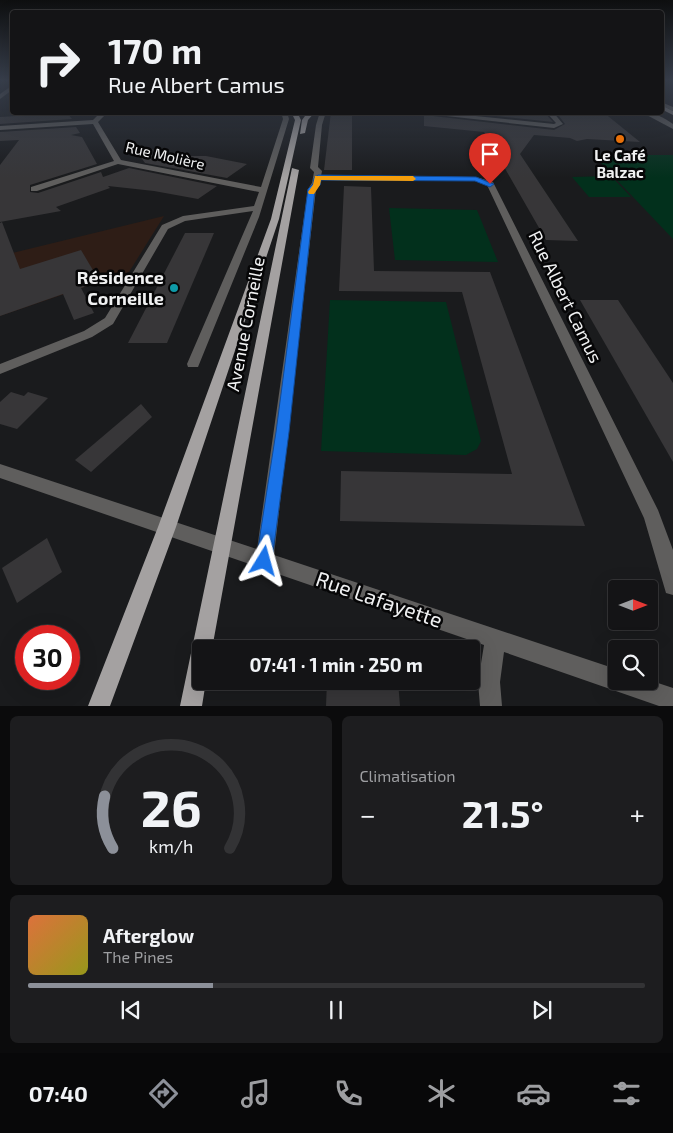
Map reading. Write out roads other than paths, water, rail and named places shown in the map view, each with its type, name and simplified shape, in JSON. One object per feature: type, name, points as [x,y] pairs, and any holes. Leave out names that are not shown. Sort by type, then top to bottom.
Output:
[{"type":"main road","name":"Avenue Corneille","points":[[99,706],[167,527],[275,219],[298,120],[296,115]]},
{"type":"main road","name":"Avenue Corneille","points":[[204,640],[305,120],[309,115]]},
{"type":"main road","points":[[191,706],[194,690]]},
{"type":"street","points":[[0,128],[95,122],[101,115]]},
{"type":"street","name":"Avenue Corneille","points":[[193,364],[257,208],[286,118],[285,115]]},
{"type":"street","points":[[264,561],[312,189],[317,185],[318,178],[318,171],[314,168],[319,125],[322,115]]},
{"type":"street","points":[[456,115],[554,126],[560,124],[552,115]]},
{"type":"street","points":[[651,115],[673,127]]},
{"type":"street","name":"Rue Molière","points":[[95,122],[118,162],[263,190]]},
{"type":"street","points":[[34,189],[118,162]]},
{"type":"street","name":"Rue Albert Camus","points":[[318,178],[476,179],[490,184],[652,516],[664,550],[673,586]]},
{"type":"street","points":[[0,369],[88,334],[109,321],[165,227],[183,219],[257,208]]},
{"type":"street","name":"Rue Lafayette","points":[[0,471],[608,678]]},
{"type":"street","points":[[491,706],[489,682],[494,639]]},
{"type":"street","name":"Rue Lafayette","points":[[646,690],[673,699]]},
{"type":"place","name":"Le Café Balzac","points":[[620,139]]},
{"type":"place","name":"Résidence Corneille","points":[[174,288]]}]
